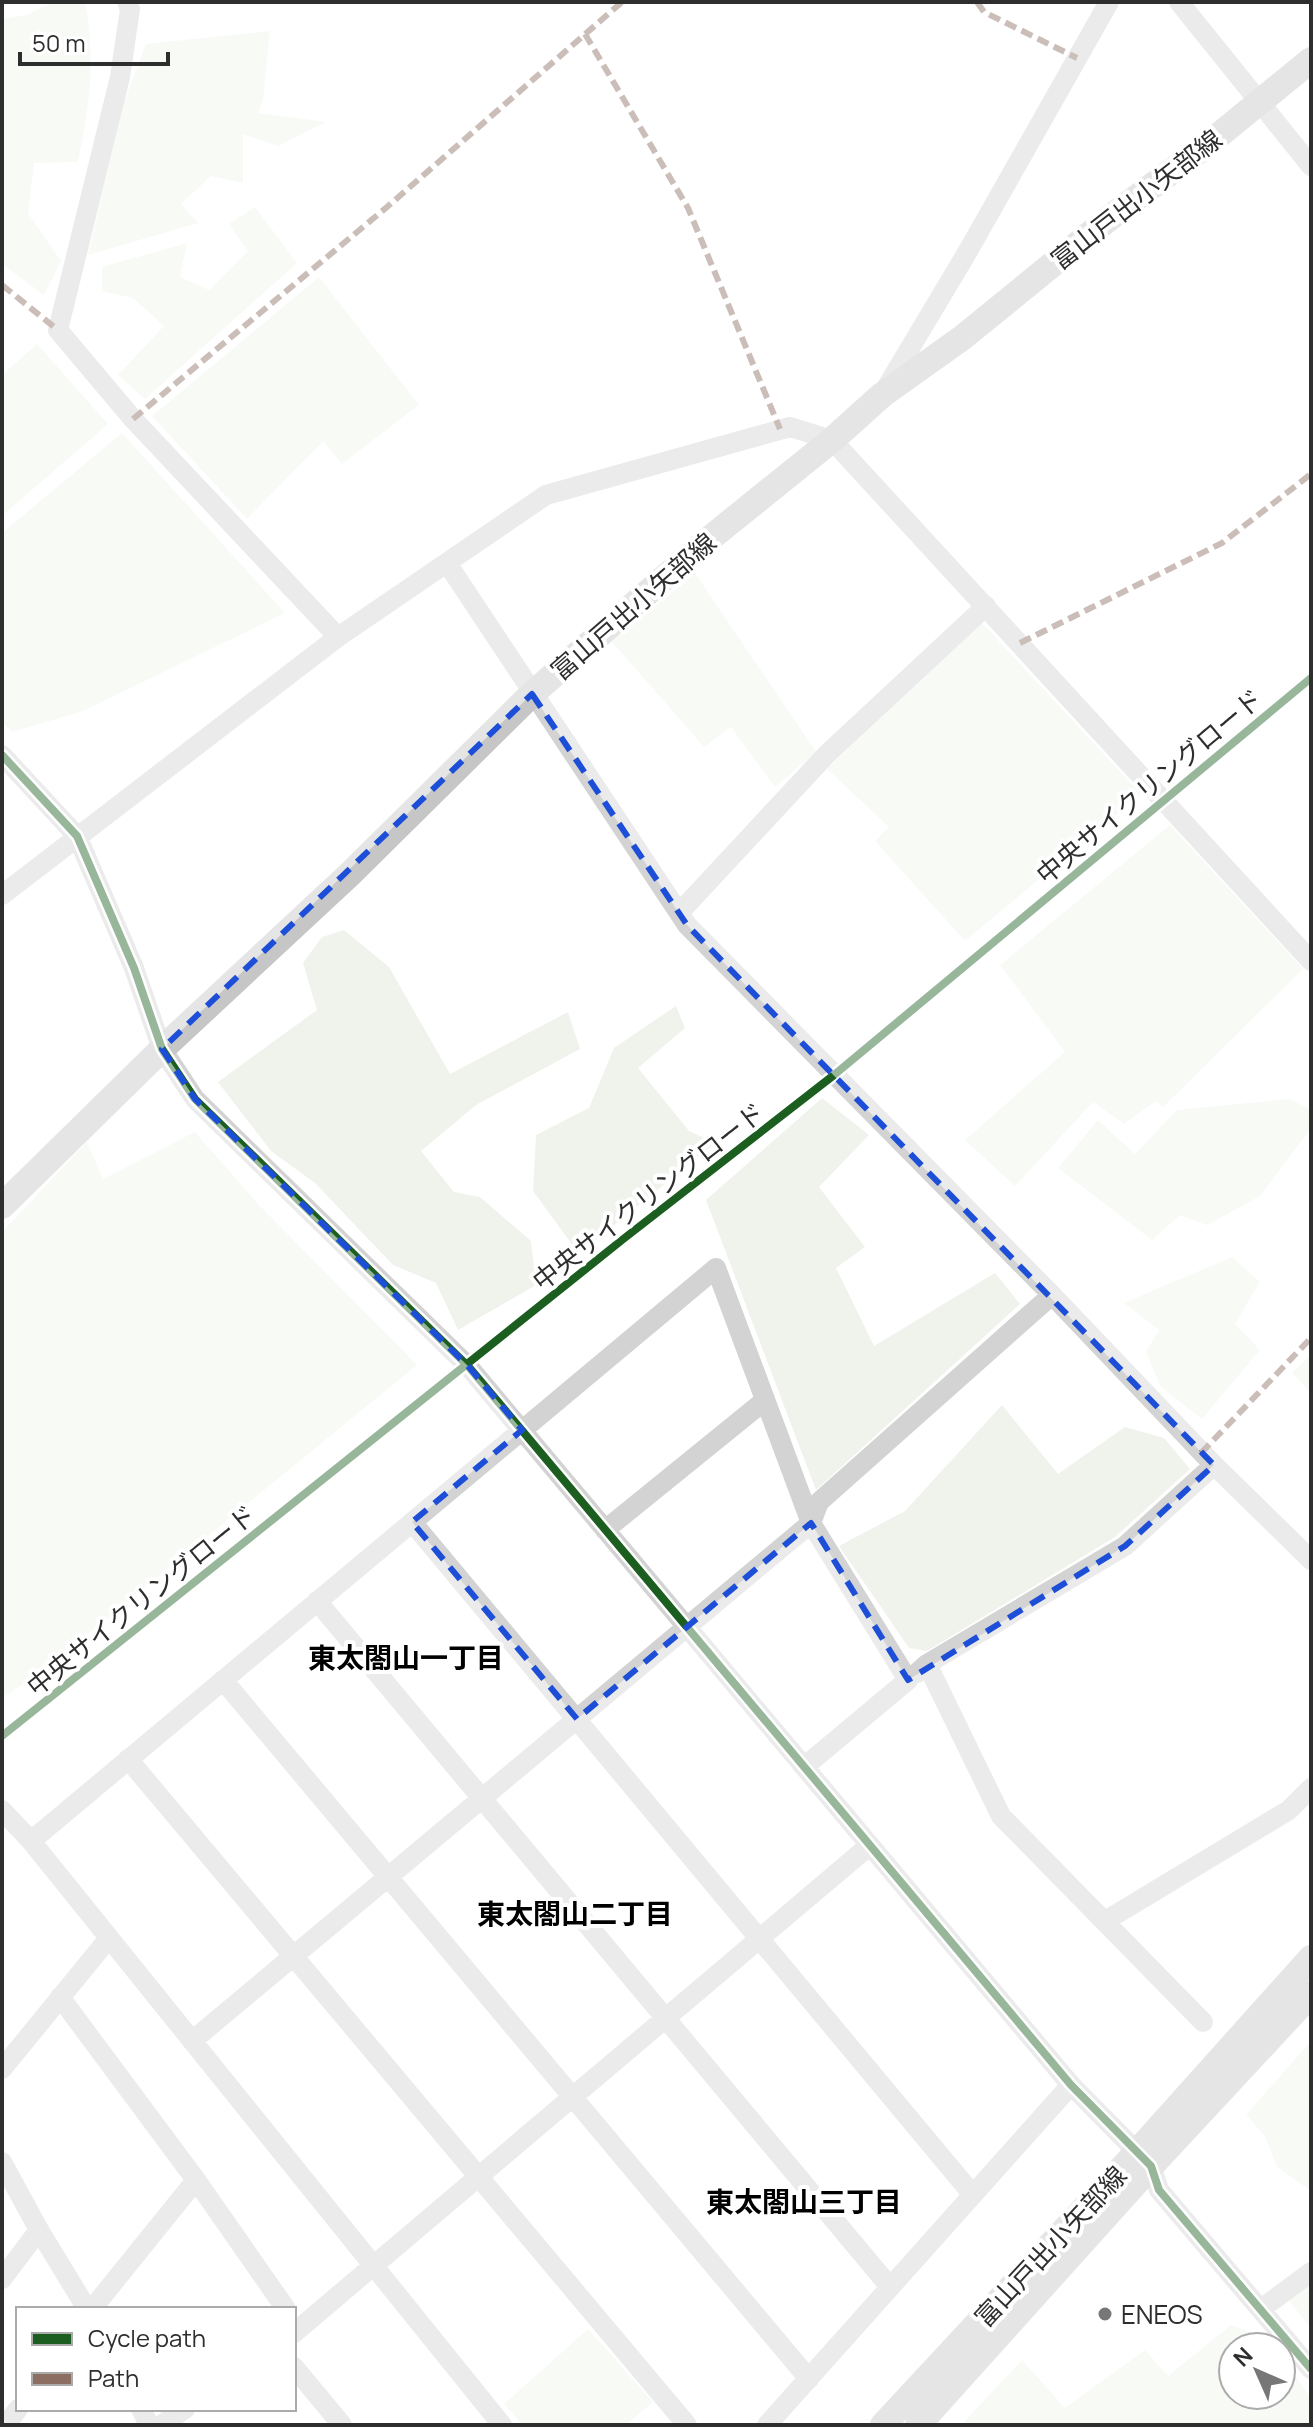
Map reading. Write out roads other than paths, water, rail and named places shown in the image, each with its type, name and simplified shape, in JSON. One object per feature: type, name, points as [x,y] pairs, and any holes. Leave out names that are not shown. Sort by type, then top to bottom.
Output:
[{"type":"main road","name":"富山戸出小矢部線","points":[[2,1206],[162,1049],[350,874],[532,694],[703,544],[832,440],[882,395],[962,338],[1311,60]]},
{"type":"main road","name":"富山戸出小矢部線","points":[[918,2425],[1311,1958]]},
{"type":"main road","name":"富山戸出小矢部線","points":[[883,2425],[1311,1994]]},
{"type":"street","points":[[127,2],[130,9],[120,77],[58,330],[133,419],[338,637]]},
{"type":"street","points":[[882,395],[968,251],[1109,2]]},
{"type":"street","points":[[1179,2],[1311,166]]},
{"type":"street","points":[[2,895],[338,637],[546,495],[790,427],[832,440],[1311,961]]},
{"type":"street","points":[[447,563],[687,925],[1052,1295],[1214,1465],[1311,1560]]},
{"type":"street","points":[[679,913],[826,755],[986,606]]},
{"type":"street","points":[[2,755],[77,836],[134,968],[162,1049],[195,1099],[468,1366],[1071,2085],[1144,2160],[1159,2190],[1311,2369]]},
{"type":"street","points":[[31,1841],[716,1268],[811,1523],[908,1680]]},
{"type":"street","points":[[192,2041],[811,1523],[819,1502],[1052,1295]]},
{"type":"street","points":[[605,1530],[764,1401]]},
{"type":"street","points":[[804,1767],[927,1664],[1125,1546],[1214,1465]]},
{"type":"street","points":[[412,1522],[973,2195]]},
{"type":"street","points":[[317,1601],[890,2287]]},
{"type":"street","points":[[927,1664],[1001,1816],[1203,2022]]},
{"type":"street","points":[[223,1680],[809,2379]]},
{"type":"street","points":[[128,1759],[687,2425]]},
{"type":"street","points":[[1105,1921],[1289,1810],[1311,1788]]},
{"type":"street","points":[[2,1810],[31,1841],[502,2425]]},
{"type":"street","points":[[296,2327],[479,2177],[870,1845]]},
{"type":"street","points":[[2,2069],[109,1938]]},
{"type":"street","points":[[60,1997],[196,2180],[285,2307]]},
{"type":"street","points":[[767,2425],[1071,2085]]},
{"type":"street","points":[[2,2162],[39,2230],[88,2307]]},
{"type":"street","points":[[91,2307],[196,2180]]},
{"type":"street","points":[[2,2279],[39,2230]]},
{"type":"street","points":[[1261,2309],[1311,2272]]},
{"type":"street","points":[[296,2369],[342,2425]]},
{"type":"street","points":[[161,2425],[182,2411]]},
{"type":"place","name":"ENEOS","points":[[1105,2314]]},
{"type":"district","name":"東太閤山一丁目","points":[[406,1657]]},
{"type":"district","name":"東太閤山二丁目","points":[[575,1913]]},
{"type":"district","name":"東太閤山三丁目","points":[[804,2201]]}]
